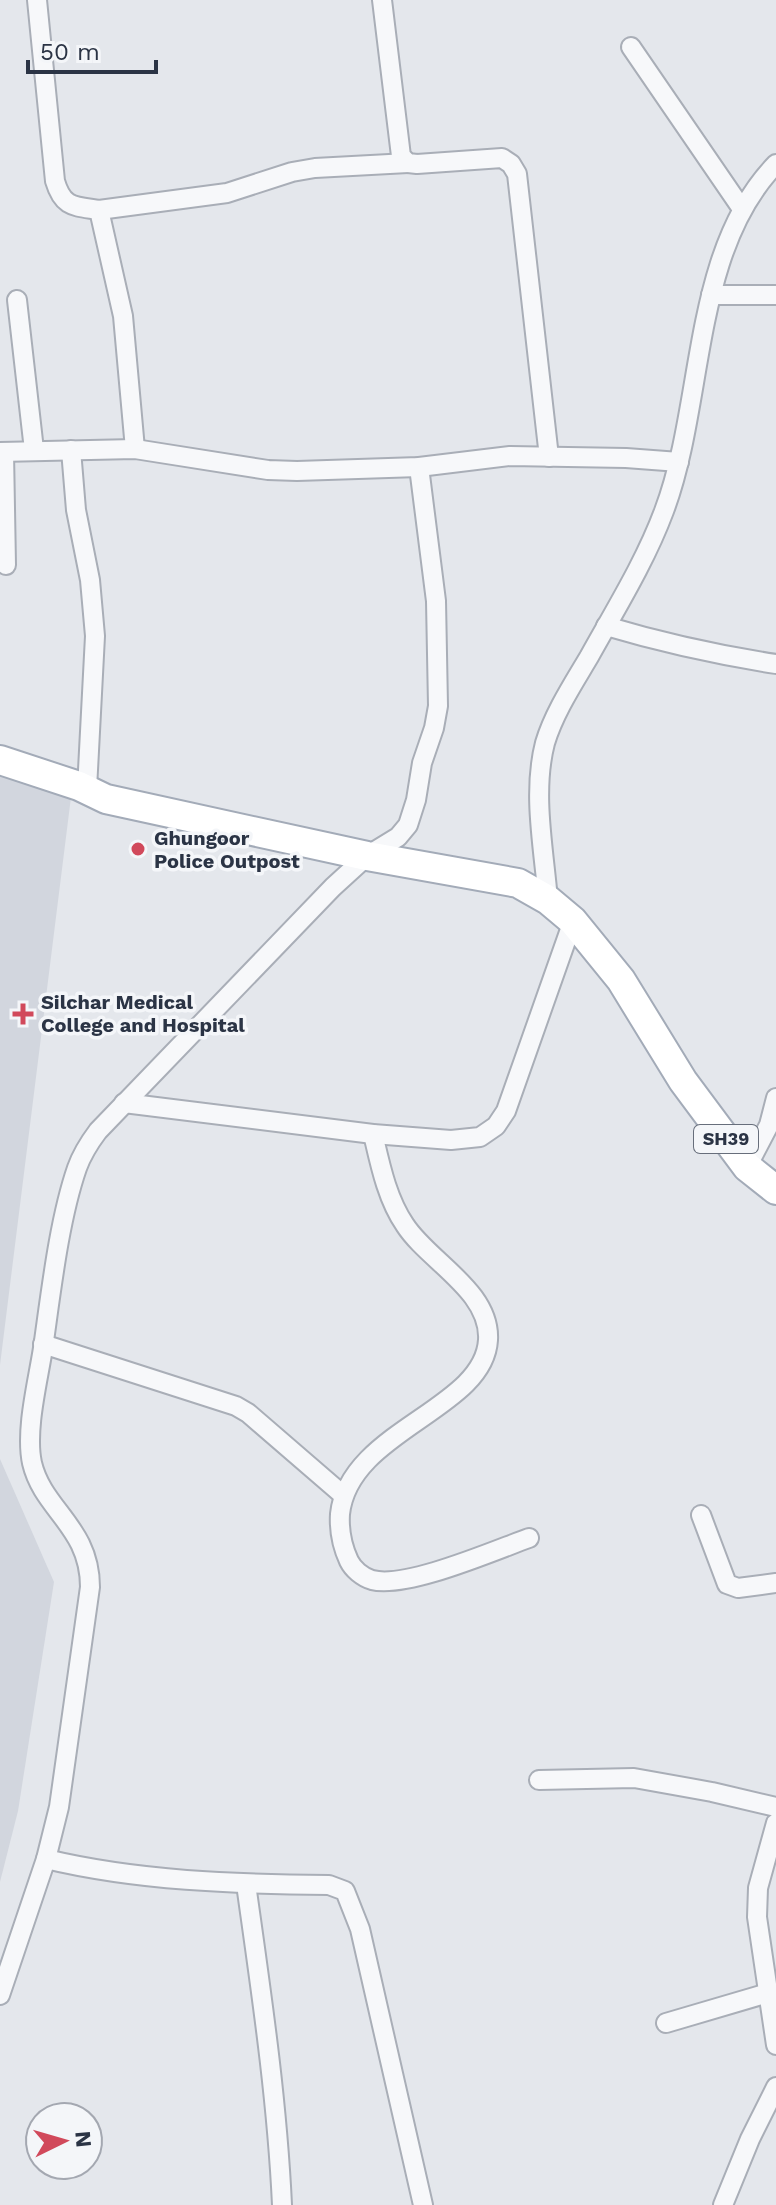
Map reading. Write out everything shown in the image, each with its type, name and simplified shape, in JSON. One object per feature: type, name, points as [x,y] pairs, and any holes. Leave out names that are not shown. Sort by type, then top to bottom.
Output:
[{"type":"main road","name":"SH39","points":[[0,760],[87,789],[106,799],[367,856],[518,883],[548,900],[573,921],[621,980],[683,1081],[747,1167],[776,1190]]},
{"type":"street","points":[[37,0],[55,181],[59,196],[66,203],[99,210],[227,193],[292,172],[315,168],[502,158],[511,164],[517,174],[549,457]]},
{"type":"street","points":[[382,0],[399,148],[401,156],[408,163]]},
{"type":"street","points":[[631,47],[742,209]]},
{"type":"street","points":[[548,900],[540,789],[546,743],[570,688],[653,537],[664,510],[679,462],[711,295],[742,209],[751,193],[776,164]]},
{"type":"street","points":[[99,210],[123,316],[135,449]]},
{"type":"street","points":[[711,295],[776,295]]},
{"type":"street","points":[[17,300],[34,450]]},
{"type":"street","points":[[6,565],[2,452],[135,449],[268,470],[419,467],[484,458],[679,462]]},
{"type":"street","points":[[71,450],[76,510],[90,580],[95,636],[87,789]]},
{"type":"street","points":[[0,1995],[46,1859],[59,1807],[90,1574],[82,1545],[37,1478],[32,1462],[32,1431],[43,1344],[68,1197],[85,1149],[98,1131],[287,933],[367,856],[398,837],[408,825],[438,706],[436,601],[419,467]]},
{"type":"street","points":[[606,626],[703,653],[776,664]]},
{"type":"street","points":[[124,1103],[373,1134],[468,1140],[480,1137],[496,1126],[506,1111],[573,921]]},
{"type":"street","points":[[747,1167],[769,1125],[776,1098]]},
{"type":"street","points":[[373,1134],[380,1168],[405,1226],[473,1297],[486,1321],[488,1341],[483,1359],[467,1382],[364,1463],[348,1482],[340,1521],[342,1546],[351,1565],[370,1580],[404,1579],[449,1567],[529,1538]]},
{"type":"street","points":[[43,1344],[236,1406],[343,1495]]},
{"type":"street","points":[[701,1515],[727,1584],[738,1588],[776,1583]]},
{"type":"street","points":[[539,1780],[634,1778],[776,1807]]},
{"type":"street","points":[[776,1823],[757,1901],[776,2045]]},
{"type":"street","points":[[46,1859],[100,1871],[185,1880],[340,1887],[349,1896],[360,1929],[423,2205]]},
{"type":"street","points":[[246,1884],[279,2130],[282,2205]]},
{"type":"street","points":[[666,2023],[768,1993]]},
{"type":"street","points":[[723,2205],[745,2150],[776,2087]]},
{"type":"shaded area","name":"Silchar Medical College and Hospital","points":[[0,762],[73,781],[0,1365]]},
{"type":"shaded area","points":[[0,1459],[54,1582],[18,1811],[0,1882]]},
{"type":"place","name":"Ghungoor Police Outpost","points":[[138,849]]},
{"type":"place","name":"Silchar Medical College and Hospital","points":[[23,1014]]}]
